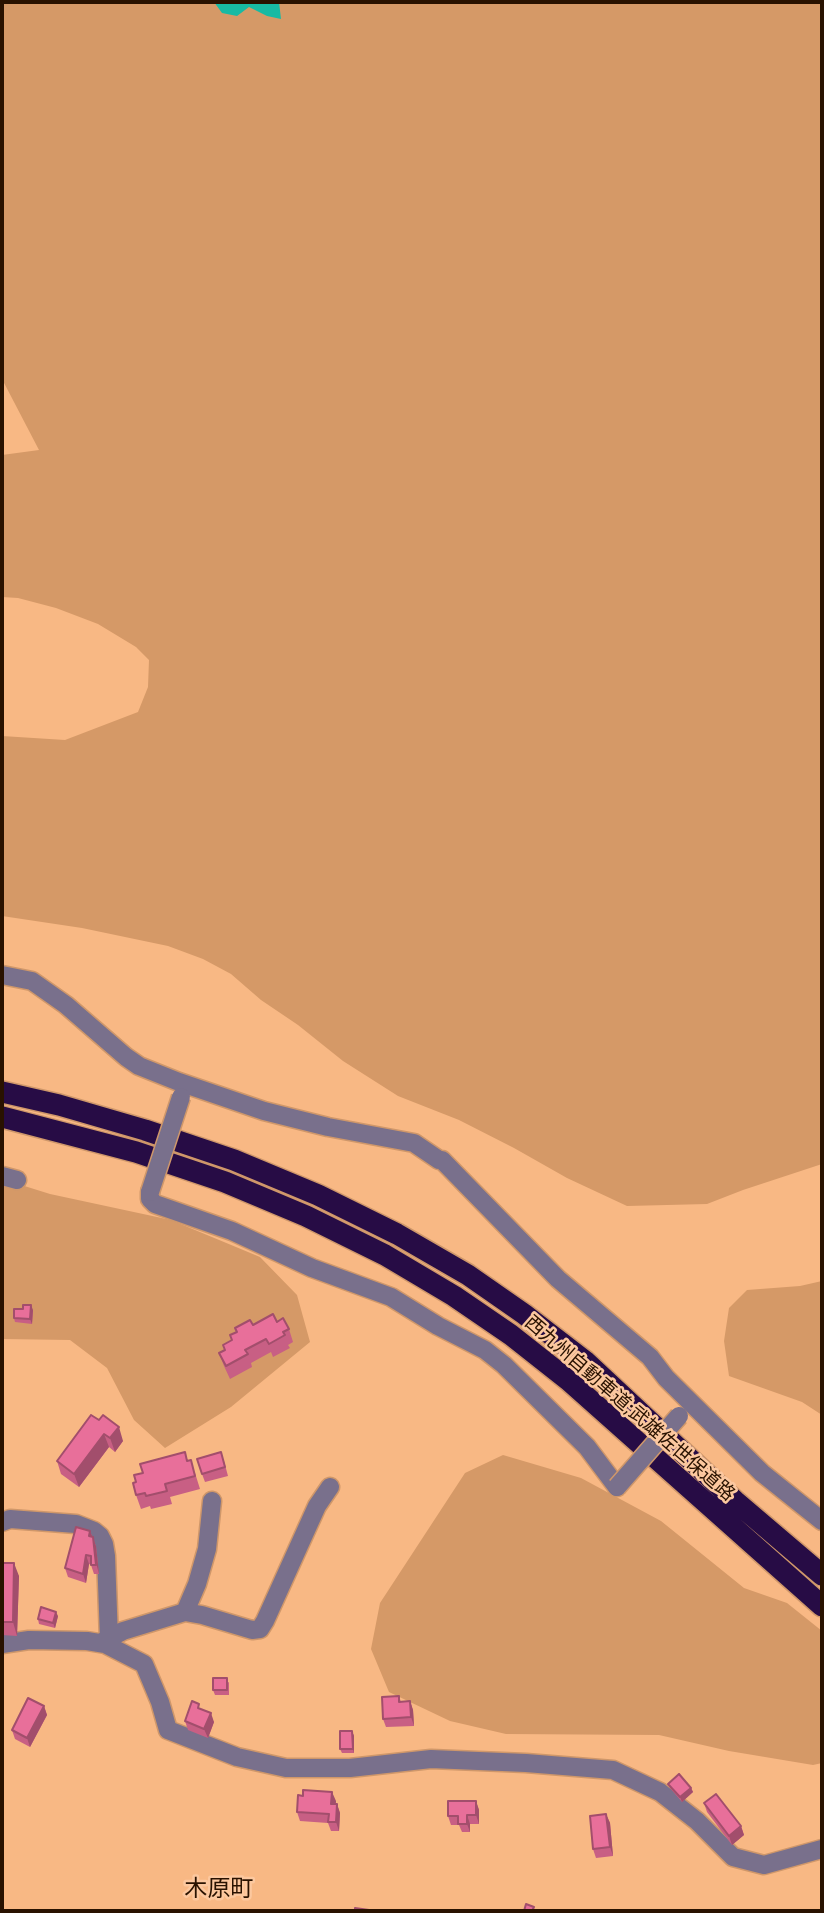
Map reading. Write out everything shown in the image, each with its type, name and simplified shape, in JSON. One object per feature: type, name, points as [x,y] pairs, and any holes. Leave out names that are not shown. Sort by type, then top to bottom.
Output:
[{"type":"highway","name":"西九州自動車道;武雄佐世保道路","points":[[2,1092],[120,1122],[234,1160],[318,1195],[421,1247],[513,1306],[585,1361],[735,1501],[822,1575]]},
{"type":"highway","name":"西九州自動車道;武雄佐世保道路","points":[[2,1117],[136,1152],[225,1182],[306,1216],[431,1282],[511,1335],[568,1380],[822,1606]]},
{"type":"street","points":[[2,975],[32,981],[66,1005],[126,1057],[183,1090],[328,1127],[414,1143],[442,1160],[558,1279],[650,1357],[685,1409],[822,1521]]},
{"type":"street","points":[[183,1090],[150,1192],[150,1199],[155,1204],[232,1231],[312,1268],[391,1297],[438,1326],[485,1350],[504,1365],[587,1447],[617,1487],[685,1409]]},
{"type":"street","points":[[2,1644],[29,1640],[105,1641],[185,1612],[252,1630],[260,1629],[317,1506],[330,1487]]},
{"type":"street","points":[[185,1612],[207,1549],[212,1501]]},
{"type":"street","points":[[4,1515],[76,1524],[100,1536],[106,1556],[105,1644],[144,1664],[168,1730],[237,1757],[286,1768],[350,1768],[431,1759],[613,1770],[660,1792],[697,1821],[733,1857],[764,1865],[822,1849]]},
{"type":"shaded area","points":[[2,2],[822,2],[822,1164],[707,1204],[627,1206],[567,1178],[459,1120],[398,1096],[343,1061],[261,1000],[231,974],[203,959],[168,946],[82,928],[2,916],[2,736],[65,740],[138,712],[148,687],[149,660],[136,647],[98,624],[56,608],[18,598],[2,597],[2,455],[39,450],[2,379]]},
{"type":"shaded area","points":[[2,1179],[50,1194],[171,1220],[260,1257],[297,1295],[310,1342],[231,1407],[165,1448],[134,1420],[107,1368],[70,1340],[2,1339]]},
{"type":"shaded area","points":[[822,1281],[822,1415],[802,1402],[729,1376],[724,1341],[729,1308],[747,1290],[800,1286]]},
{"type":"shaded area","points":[[503,1455],[581,1478],[661,1521],[744,1588],[787,1603],[822,1631],[822,1763],[813,1765],[729,1751],[659,1735],[506,1734],[450,1721],[389,1692],[371,1649],[380,1603],[465,1473]]},
{"type":"water","points":[[214,2],[279,2],[281,19],[267,16],[249,7],[237,16],[222,13]]},
{"type":"building","points":[[23,1305],[31,1305],[30,1319],[14,1318],[14,1309],[23,1309]]},
{"type":"building","points":[[273,1314],[277,1322],[283,1318],[289,1329],[283,1332],[285,1335],[269,1344],[266,1339],[245,1350],[248,1354],[226,1366],[219,1353],[225,1350],[223,1345],[232,1340],[230,1335],[237,1332],[235,1328],[250,1320],[253,1325]]},
{"type":"building","points":[[91,1415],[99,1420],[103,1415],[119,1427],[110,1438],[104,1434],[74,1474],[57,1461]]},
{"type":"building","points":[[185,1452],[187,1461],[191,1460],[195,1476],[165,1484],[167,1491],[146,1496],[145,1493],[136,1495],[134,1475],[143,1473],[140,1464]]},
{"type":"building","points":[[221,1452],[225,1467],[202,1474],[197,1459]]},
{"type":"building","points":[[76,1527],[90,1531],[89,1536],[93,1537],[96,1565],[91,1565],[91,1556],[86,1555],[83,1574],[65,1568]]},
{"type":"building","points":[[2,1563],[14,1563],[13,1622],[2,1622]]},
{"type":"building","points":[[41,1607],[56,1612],[53,1623],[38,1619]]},
{"type":"building","points":[[213,1678],[227,1678],[227,1690],[213,1690]]},
{"type":"building","points":[[399,1696],[399,1702],[410,1701],[411,1717],[383,1719],[382,1697]]},
{"type":"building","points":[[28,1698],[44,1706],[27,1738],[12,1730]]},
{"type":"building","points":[[192,1701],[199,1704],[198,1708],[211,1713],[204,1729],[185,1721]]},
{"type":"building","points":[[340,1731],[352,1731],[353,1749],[340,1749]]},
{"type":"building","points":[[679,1774],[691,1788],[680,1797],[668,1784]]},
{"type":"building","points":[[303,1790],[332,1792],[331,1804],[337,1804],[336,1822],[328,1822],[329,1814],[297,1812],[298,1795],[303,1796]]},
{"type":"building","points":[[716,1794],[741,1826],[729,1836],[704,1803]]},
{"type":"building","points":[[448,1801],[476,1801],[476,1815],[467,1815],[467,1824],[458,1824],[458,1816],[448,1816]]},
{"type":"building","points":[[606,1814],[610,1847],[593,1849],[590,1816]]},
{"type":"building","points":[[526,1904],[534,1907],[532,1911],[524,1911]]},
{"type":"district","name":"木原町","points":[[219,1888]]}]
